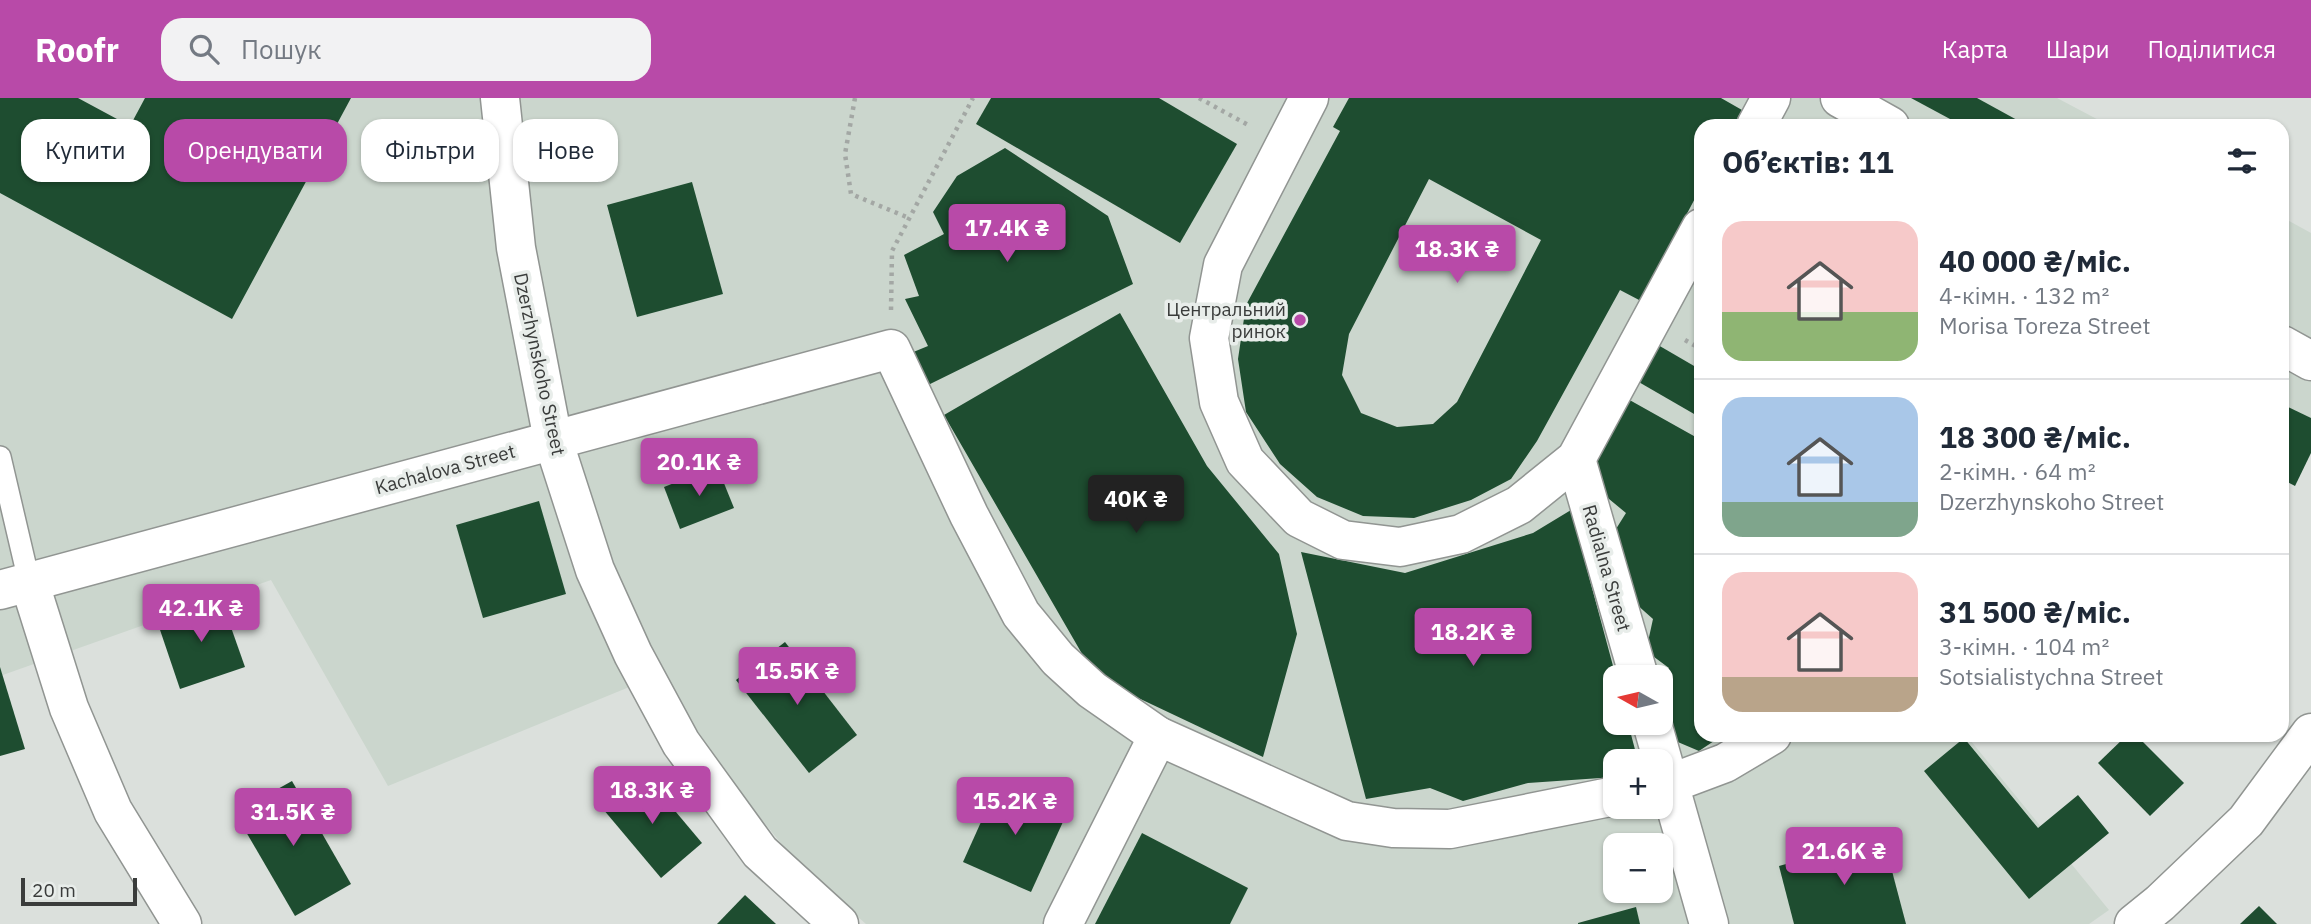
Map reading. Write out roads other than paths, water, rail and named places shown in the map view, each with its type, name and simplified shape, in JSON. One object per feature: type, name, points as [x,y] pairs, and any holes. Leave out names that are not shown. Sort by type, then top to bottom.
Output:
[{"type":"street","name":"Dzerzhynskoho Street","points":[[500,98],[516,248],[553,440],[595,570],[633,654],[681,743],[760,852],[839,924]]},
{"type":"street","points":[[1309,98],[1223,265],[1209,338],[1219,402],[1245,461],[1299,519],[1343,540],[1400,547],[1461,534],[1519,505],[1576,459],[1694,241]]},
{"type":"street","points":[[1760,119],[1771,98]]},
{"type":"street","points":[[1840,98],[1878,119]]},
{"type":"street","name":"Kachalova Street","points":[[14,585],[891,349],[969,515],[1021,614],[1058,659],[1093,691],[1158,736]]},
{"type":"street","points":[[2289,349],[2311,361]]},
{"type":"street","name":"Radialna Street","points":[[1576,459],[1636,665]]},
{"type":"street","points":[[14,585],[113,811],[182,924]]},
{"type":"street","points":[[2134,924],[2160,903],[2246,821],[2311,733]]},
{"type":"street","points":[[1063,924],[1158,736],[1347,821],[1393,828],[1450,829],[1603,798]]},
{"type":"street","points":[[1673,783],[1725,763],[1760,742]]},
{"type":"street","points":[[1673,811],[1709,924]]},
{"type":"lane","points":[[0,457],[14,585]]},
{"type":"place","name":"Центральний ринок","points":[[1300,320]]}]
